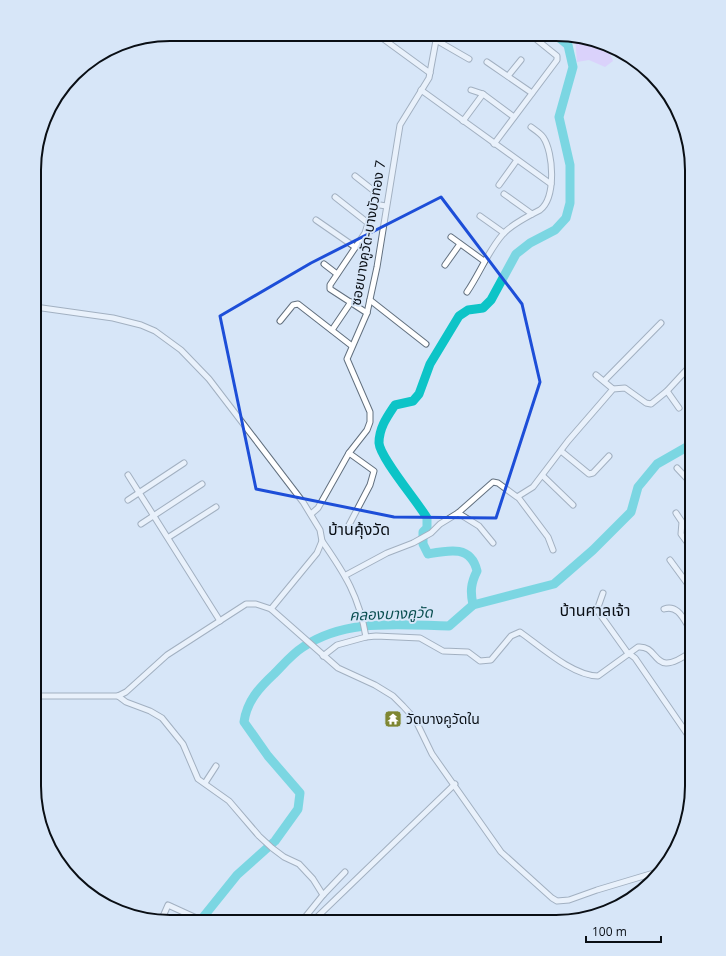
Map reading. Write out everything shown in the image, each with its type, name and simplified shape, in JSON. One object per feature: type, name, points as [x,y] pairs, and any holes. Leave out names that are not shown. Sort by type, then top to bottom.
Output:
[{"type":"street","points":[[386,41],[430,73]]},
{"type":"street","name":"ซอยบางคูวัด-บางบัวทอง 7","points":[[311,514],[318,508],[349,454],[367,430],[370,422],[370,412],[347,359],[367,313],[370,300],[377,267],[400,125],[430,73],[435,41]]},
{"type":"street","points":[[442,41],[469,59]]},
{"type":"street","points":[[494,144],[558,58],[538,41]]},
{"type":"street","points":[[508,76],[521,60]]},
{"type":"street","points":[[487,62],[532,93]]},
{"type":"street","points":[[421,90],[551,184]]},
{"type":"street","points":[[470,90],[483,94],[514,117]]},
{"type":"street","points":[[463,121],[483,94]]},
{"type":"street","points":[[467,292],[478,275],[484,261],[504,233],[545,206],[551,184],[551,167],[545,142],[531,127]]},
{"type":"street","points":[[499,186],[517,160]]},
{"type":"street","points":[[355,176],[374,191],[374,204],[365,233],[330,285],[330,289],[367,313]]},
{"type":"street","points":[[504,194],[532,214]]},
{"type":"street","points":[[335,197],[368,223]]},
{"type":"street","points":[[374,204],[386,206]]},
{"type":"street","points":[[480,216],[504,233]]},
{"type":"street","points":[[316,220],[355,247]]},
{"type":"street","points":[[450,237],[484,261]]},
{"type":"street","points":[[445,265],[460,244]]},
{"type":"street","points":[[324,264],[337,274]]},
{"type":"street","points":[[370,300],[426,344]]},
{"type":"street","points":[[332,330],[351,302]]},
{"type":"street","points":[[280,321],[295,303],[352,346]]},
{"type":"street","points":[[41,308],[129,321],[155,331],[197,365],[318,524],[322,541],[346,575],[360,609],[365,635]]},
{"type":"street","points":[[604,381],[661,323]]},
{"type":"street","points":[[518,497],[533,487],[613,389],[625,388],[649,405],[667,391],[684,373]]},
{"type":"street","points":[[596,375],[613,389]]},
{"type":"street","points":[[667,391],[679,408]]},
{"type":"street","points":[[561,451],[589,474],[593,473],[608,456]]},
{"type":"street","points":[[349,454],[374,471],[370,485],[349,525]]},
{"type":"street","points":[[128,500],[184,463]]},
{"type":"street","points":[[677,468],[685,477]]},
{"type":"street","points":[[128,475],[169,537],[220,620]]},
{"type":"street","points":[[542,476],[573,505]]},
{"type":"street","points":[[346,575],[387,553],[414,543],[458,513],[493,482],[498,482],[518,497],[548,537],[553,550]]},
{"type":"street","points":[[141,524],[202,484]]},
{"type":"street","points":[[169,537],[216,507]]},
{"type":"street","points":[[458,513],[477,524],[493,543]]},
{"type":"street","points":[[676,513],[682,522],[681,534],[685,539]]},
{"type":"street","points":[[271,609],[313,560],[322,541]]},
{"type":"street","points":[[670,560],[685,580]]},
{"type":"street","points":[[603,593],[597,610],[630,653],[685,731]]},
{"type":"street","points":[[41,696],[118,696],[126,692],[167,655],[246,604],[252,603],[271,609],[323,656],[349,675],[385,691],[403,706],[415,720],[432,754],[455,784],[501,852],[557,901],[576,898],[650,874]]},
{"type":"street","points":[[664,609],[671,607],[677,610],[685,622]]},
{"type":"street","points":[[323,656],[337,645],[365,635],[420,638],[443,651],[468,652],[480,661],[491,660],[511,636],[520,632],[560,662],[591,676],[598,676],[641,647],[659,660],[668,664],[679,661],[685,656]]},
{"type":"street","points":[[118,696],[126,702],[150,711],[162,718],[179,737],[198,779],[229,801],[263,840],[272,848],[284,857],[299,864],[313,879],[323,895]]},
{"type":"street","points":[[205,783],[216,766]]},
{"type":"street","points":[[319,915],[455,784]]},
{"type":"street","points":[[307,915],[345,872]]},
{"type":"street","points":[[164,915],[168,905],[192,915]]},
{"type":"highlighted area","points":[[441,197],[522,304],[540,382],[496,518],[394,517],[256,489],[220,316],[311,263]]},
{"type":"shaded area","points":[[575,42],[609,53],[613,61],[605,67],[589,60],[577,62]]},
{"type":"waterway","points":[[473,605],[472,587],[473,579],[477,571],[474,563],[470,557],[458,551],[444,551],[428,554],[423,544],[423,532],[427,528],[427,518],[392,469],[381,450],[379,438],[384,423],[395,405],[413,401],[419,394],[430,364],[459,316],[468,310],[483,308],[491,300],[516,254],[530,243],[555,230],[566,218],[570,203],[570,165],[559,117],[573,67],[568,45],[564,41]]},
{"type":"waterway","name":"คลองบางคูวัด","points":[[205,915],[237,875],[275,841],[298,809],[300,793],[268,756],[244,722],[254,695],[291,656],[303,647],[320,638],[337,631],[355,627],[373,625],[449,626],[473,605],[554,584],[593,550],[631,512],[638,487],[657,464],[685,448]]},
{"type":"place","name":"วัดบางคูวัดใน","points":[[393,719]]},
{"type":"district","name":"บ้านคุ้งวัด","points":[[359,529]]},
{"type":"district","name":"บ้านศาลเจ้า","points":[[595,610]]}]
